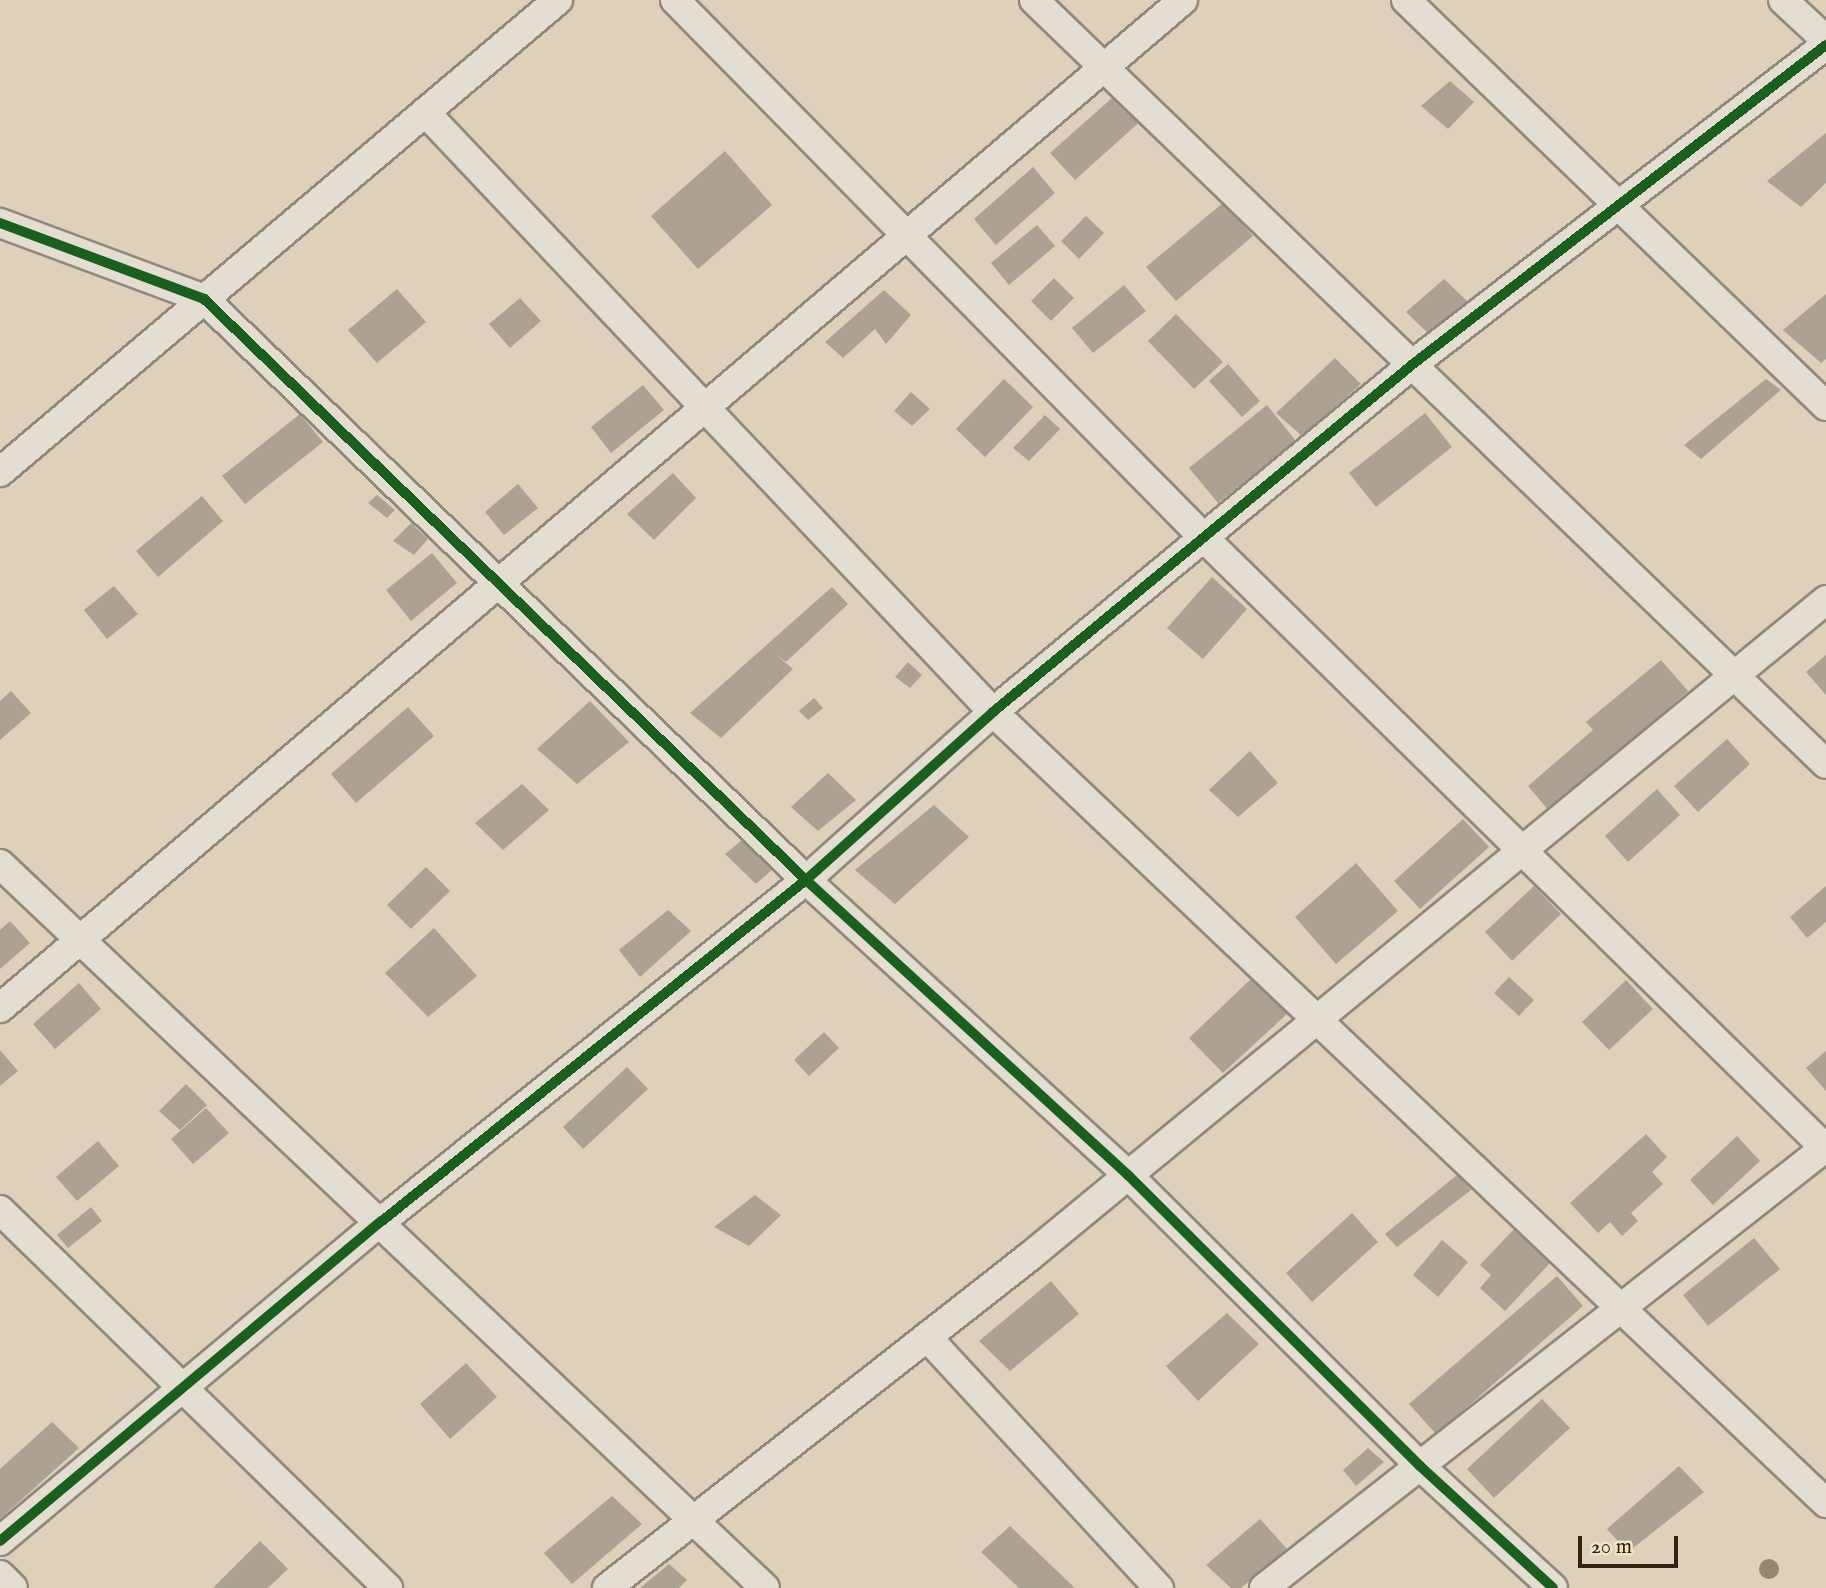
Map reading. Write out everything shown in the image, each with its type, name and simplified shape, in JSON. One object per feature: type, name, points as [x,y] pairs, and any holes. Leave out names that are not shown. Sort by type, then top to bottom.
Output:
[{"type":"street","points":[[0,472],[558,0]]},
{"type":"street","points":[[675,0],[908,240],[1203,537],[1826,1148],[1264,1588]]},
{"type":"street","points":[[1034,0],[1826,764]]},
{"type":"street","points":[[0,1008],[908,240],[1183,0]]},
{"type":"street","points":[[1406,0],[1617,208],[1826,406]]},
{"type":"street","points":[[0,1541],[382,1221],[806,880],[993,712],[1413,364],[1617,208],[1826,42],[1783,0]]},
{"type":"street","points":[[425,112],[709,408],[993,712],[1320,1016],[1826,1503]]},
{"type":"street","points":[[0,223],[204,299],[806,880],[1128,1175],[1420,1466],[1553,1588]]},
{"type":"street","points":[[607,1588],[1128,1175],[1734,673],[1826,600]]},
{"type":"street","points":[[0,864],[382,1221],[617,1452],[696,1518],[765,1588]]},
{"type":"street","points":[[0,1210],[388,1588]]},
{"type":"street","points":[[927,1337],[1159,1588]]},
{"type":"street","points":[[0,1575],[13,1588]]},
{"type":"building","points":[[1450,81],[1474,102],[1448,129],[1421,106]]},
{"type":"building","points":[[1120,91],[1144,118],[1075,180],[1050,153]]},
{"type":"building","points":[[1826,133],[1826,183],[1801,207],[1767,181]]},
{"type":"building","points":[[725,151],[772,205],[698,269],[651,216]]},
{"type":"building","points":[[1033,167],[1055,193],[996,245],[974,219]]},
{"type":"building","points":[[1224,202],[1253,236],[1176,301],[1146,267]]},
{"type":"building","points":[[1086,216],[1104,233],[1079,259],[1061,241]]},
{"type":"building","points":[[1037,225],[1055,246],[1009,285],[991,263]]},
{"type":"building","points":[[1054,278],[1074,298],[1051,321],[1031,301]]},
{"type":"building","points":[[1444,279],[1468,302],[1430,335],[1406,312]]},
{"type":"building","points":[[1124,285],[1146,311],[1093,353],[1072,328]]},
{"type":"building","points":[[397,289],[426,322],[377,363],[348,330]]},
{"type":"building","points":[[884,290],[911,315],[886,344],[875,329],[843,358],[825,342]]},
{"type":"building","points":[[1826,294],[1826,359],[1821,363],[1783,330]]},
{"type":"building","points":[[520,298],[541,321],[510,348],[489,324]]},
{"type":"building","points":[[1176,314],[1223,362],[1194,389],[1148,341]]},
{"type":"building","points":[[1335,358],[1361,384],[1302,436],[1276,413]]},
{"type":"building","points":[[1228,364],[1260,401],[1242,417],[1209,381]]},
{"type":"building","points":[[1004,379],[1033,407],[985,457],[956,429]]},
{"type":"building","points":[[1766,379],[1781,390],[1701,459],[1684,445]]},
{"type":"building","points":[[643,385],[664,410],[611,453],[591,427]]},
{"type":"building","points":[[911,392],[930,409],[912,426],[894,411]]},
{"type":"building","points":[[1267,405],[1296,441],[1218,503],[1189,468]]},
{"type":"building","points":[[1425,413],[1452,447],[1376,507],[1349,473]]},
{"type":"building","points":[[300,414],[323,442],[245,504],[222,476]]},
{"type":"building","points":[[1045,415],[1060,429],[1029,461],[1013,448]]},
{"type":"building","points":[[673,473],[696,498],[654,540],[627,514]]},
{"type":"building","points":[[518,484],[538,508],[504,535],[485,512]]},
{"type":"building","points":[[377,495],[395,510],[387,518],[368,503]]},
{"type":"building","points":[[202,496],[223,521],[158,577],[136,551]]},
{"type":"building","points":[[411,523],[428,539],[414,555],[393,541]]},
{"type":"building","points":[[432,553],[457,583],[411,621],[386,590]]},
{"type":"building","points":[[1212,577],[1247,609],[1203,659],[1167,628]]},
{"type":"building","points":[[114,586],[138,614],[107,639],[84,610]]},
{"type":"building","points":[[832,587],[848,604],[786,662],[775,654],[793,669],[721,738],[690,713]]},
{"type":"building","points":[[1826,655],[1826,695],[1806,672]]},
{"type":"building","points":[[1661,660],[1688,691],[1550,812],[1528,786],[1593,730],[1586,722]]},
{"type":"building","points":[[908,662],[922,675],[910,688],[895,677]]},
{"type":"building","points":[[11,691],[31,713],[0,740],[0,701]]},
{"type":"building","points":[[814,698],[823,708],[808,720],[799,711]]},
{"type":"building","points":[[590,701],[629,742],[577,784],[537,749]]},
{"type":"building","points":[[408,707],[434,736],[356,803],[331,774]]},
{"type":"building","points":[[1727,739],[1750,764],[1698,812],[1674,786]]},
{"type":"building","points":[[1250,751],[1278,783],[1238,817],[1209,790]]},
{"type":"building","points":[[828,773],[856,800],[818,831],[791,807]]},
{"type":"building","points":[[522,784],[549,810],[503,850],[475,823]]},
{"type":"building","points":[[1657,789],[1680,815],[1628,862],[1605,836]]},
{"type":"building","points":[[934,805],[969,837],[895,904],[855,870]]},
{"type":"building","points":[[1463,819],[1489,847],[1420,909],[1394,881]]},
{"type":"building","points":[[742,840],[773,869],[756,884],[725,854]]},
{"type":"building","points":[[1356,863],[1398,911],[1336,964],[1295,917]]},
{"type":"building","points":[[426,867],[450,891],[411,929],[387,905]]},
{"type":"building","points":[[1534,886],[1561,914],[1512,961],[1485,932]]},
{"type":"building","points":[[1826,886],[1826,922],[1807,938],[1790,917]]},
{"type":"building","points":[[668,910],[691,931],[640,977],[619,950]]},
{"type":"building","points":[[10,921],[30,943],[0,969],[0,930]]},
{"type":"building","points":[[434,928],[477,976],[428,1017],[385,973]]},
{"type":"building","points":[[1509,977],[1534,1000],[1519,1016],[1494,993]]},
{"type":"building","points":[[1252,978],[1287,1014],[1223,1073],[1189,1038]]},
{"type":"building","points":[[1626,980],[1653,1009],[1609,1050],[1582,1022]]},
{"type":"building","points":[[79,983],[101,1009],[55,1049],[33,1024]]},
{"type":"building","points":[[824,1032],[839,1048],[809,1076],[794,1060]]},
{"type":"building","points":[[0,1050],[18,1071],[0,1086]]},
{"type":"building","points":[[1826,1051],[1826,1091],[1806,1068]]},
{"type":"building","points":[[627,1067],[648,1089],[583,1149],[563,1127]]},
{"type":"building","points":[[186,1084],[207,1105],[180,1130],[159,1111]]},
{"type":"building","points":[[206,1108],[229,1133],[193,1164],[171,1139]]},
{"type":"building","points":[[1646,1134],[1667,1157],[1652,1172],[1663,1184],[1631,1213],[1638,1221],[1622,1236],[1610,1222],[1598,1233],[1570,1203]]},
{"type":"building","points":[[1737,1136],[1760,1161],[1713,1205],[1690,1180]]},
{"type":"building","points":[[98,1141],[119,1166],[77,1201],[56,1177]]},
{"type":"building","points":[[1458,1174],[1471,1190],[1397,1247],[1385,1234]]},
{"type":"building","points":[[755,1195],[781,1215],[749,1246],[714,1227]]},
{"type":"building","points":[[91,1207],[102,1221],[68,1248],[57,1235]]},
{"type":"building","points":[[1352,1213],[1378,1242],[1312,1302],[1286,1273]]},
{"type":"building","points":[[1514,1229],[1550,1263],[1505,1311],[1480,1288],[1491,1275],[1480,1265]]},
{"type":"building","points":[[1754,1238],[1780,1269],[1708,1326],[1683,1295]]},
{"type":"building","points":[[1442,1240],[1468,1262],[1438,1297],[1413,1275]]},
{"type":"building","points":[[1557,1276],[1583,1306],[1436,1434],[1409,1404]]},
{"type":"building","points":[[1051,1281],[1079,1314],[1010,1371],[979,1341]]},
{"type":"building","points":[[1227,1313],[1259,1344],[1198,1401],[1166,1366]]},
{"type":"building","points":[[466,1363],[497,1397],[450,1439],[420,1404]]},
{"type":"building","points":[[1542,1399],[1570,1428],[1494,1498],[1467,1469]]},
{"type":"building","points":[[52,1422],[79,1448],[0,1519],[0,1469]]},
{"type":"building","points":[[1368,1448],[1384,1462],[1356,1486],[1343,1470]]},
{"type":"building","points":[[1679,1466],[1704,1492],[1628,1552],[1607,1529]]},
{"type":"building","points":[[612,1496],[642,1524],[572,1584],[544,1553]]},
{"type":"building","points":[[1260,1519],[1287,1549],[1241,1588],[1231,1588],[1206,1565]]},
{"type":"building","points":[[1010,1526],[1075,1588],[1019,1588],[981,1552]]},
{"type":"building","points":[[260,1541],[288,1569],[268,1588],[213,1588]]},
{"type":"building","points":[[669,1564],[687,1580],[679,1588],[640,1588]]},
{"type":"cycle path","points":[[0,1541],[382,1221],[806,880],[993,712],[1413,364],[1826,45]]},
{"type":"cycle path","points":[[0,223],[204,299],[806,880],[1128,1175],[1420,1466],[1553,1588]]}]
